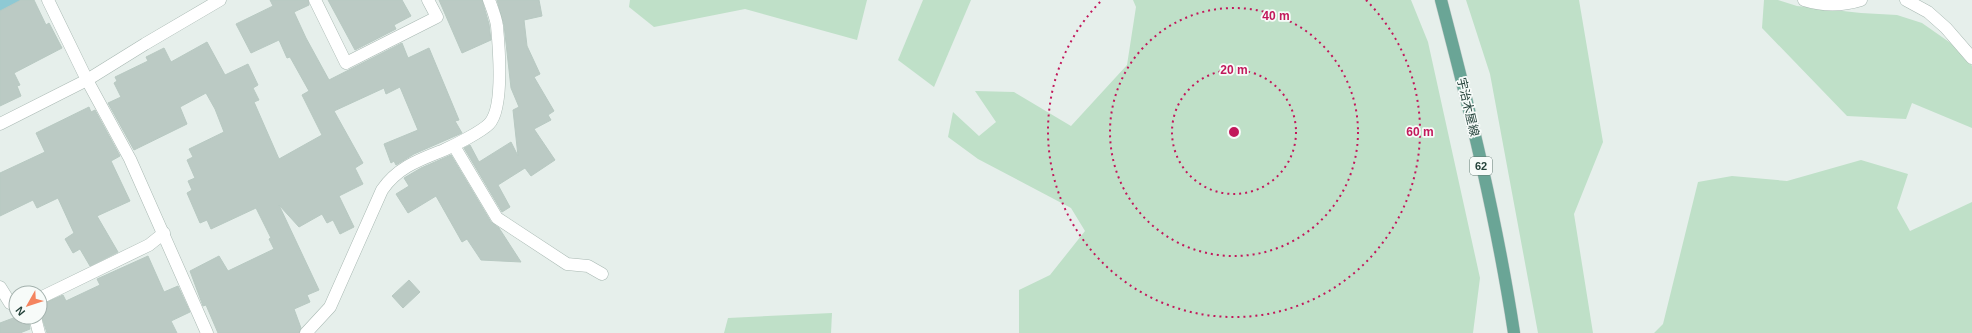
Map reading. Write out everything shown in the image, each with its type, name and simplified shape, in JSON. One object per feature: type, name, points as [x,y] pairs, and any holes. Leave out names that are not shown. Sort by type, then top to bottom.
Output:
[{"type":"main road","name":"宇治木屋線","points":[[1440,0],[1457,60],[1485,180],[1508,289],[1514,333]]},
{"type":"street","points":[[48,0],[87,80],[130,159],[207,333]]},
{"type":"street","points":[[0,124],[87,80],[144,44],[220,0]]},
{"type":"street","points":[[315,0],[346,63],[437,17],[428,0]]},
{"type":"street","points":[[306,333],[330,307],[382,190],[390,178],[410,164],[454,146],[489,124],[498,107],[499,88],[497,25],[489,0]]},
{"type":"street","points":[[1804,0],[1817,4],[1845,4],[1861,0]]},
{"type":"street","points":[[1906,0],[1928,12],[1946,28],[1972,58]]},
{"type":"street","points":[[454,146],[497,218],[567,264],[588,266],[602,274]]},
{"type":"street","points":[[48,294],[149,245],[164,233]]},
{"type":"street","points":[[0,287],[8,300]]},
{"type":"green space","points":[[630,0],[867,0],[857,40],[745,9],[654,27],[629,7]]},
{"type":"green space","points":[[923,0],[971,0],[934,87],[898,60]]},
{"type":"green space","points":[[1133,0],[1411,0],[1428,42],[1480,278],[1473,333],[1019,333],[1019,290],[1050,275],[1085,231],[1071,208],[978,159],[948,137],[953,112],[979,136],[996,122],[975,91],[1014,92],[1071,126],[1127,65],[1136,7]]},
{"type":"green space","points":[[1466,0],[1579,0],[1603,142],[1574,214],[1593,333],[1538,333],[1490,74]]},
{"type":"green space","points":[[1764,0],[1778,0],[1797,6],[1861,13],[1897,15],[1922,23],[1962,51],[1972,66],[1972,128],[1912,103],[1906,119],[1847,116],[1762,28]]},
{"type":"green space","points":[[1861,160],[1908,174],[1897,208],[1910,231],[1972,202],[1972,333],[1654,333],[1663,324],[1698,182],[1732,176],[1787,181]]},
{"type":"green space","points":[[832,313],[831,333],[724,333],[728,318]]},
{"type":"building","points":[[21,0],[34,0],[46,25],[49,23],[62,48],[14,73],[20,85],[17,86],[21,96],[0,106],[0,11]]},
{"type":"building","points":[[270,0],[308,0],[309,5],[294,12],[306,38],[329,80],[402,43],[408,58],[429,48],[459,120],[455,121],[462,133],[414,154],[396,165],[394,161],[391,163],[384,144],[418,130],[400,87],[386,94],[384,88],[334,111],[363,163],[355,168],[363,184],[339,196],[354,227],[340,234],[333,220],[327,223],[322,214],[299,227],[279,205],[319,290],[307,295],[310,302],[294,309],[301,328],[299,333],[218,333],[206,305],[203,306],[190,271],[219,256],[228,271],[274,249],[269,239],[271,238],[256,208],[211,229],[207,220],[200,223],[187,193],[192,190],[188,181],[195,178],[187,160],[193,157],[189,149],[224,132],[215,109],[206,93],[180,107],[187,124],[134,150],[108,103],[121,97],[114,83],[117,81],[115,77],[148,61],[146,57],[164,48],[171,62],[207,42],[225,75],[248,64],[258,85],[253,88],[259,100],[254,102],[279,159],[322,135],[302,95],[309,91],[290,57],[287,58],[279,40],[251,53],[236,24],[273,6]]},
{"type":"building","points":[[328,0],[402,0],[411,16],[394,25],[396,29],[355,50]]},
{"type":"building","points":[[439,0],[482,0],[489,24],[491,40],[462,53]]},
{"type":"building","points":[[497,0],[539,0],[542,16],[524,20],[527,46],[540,74],[534,77],[554,111],[548,115],[551,120],[534,129],[555,160],[531,176],[525,168],[498,185],[510,207],[502,212],[464,148],[470,145],[479,162],[511,142],[518,156],[513,110],[519,107],[511,88],[504,25]]},
{"type":"building","points":[[89,107],[91,112],[95,110],[120,156],[111,161],[130,201],[97,216],[118,252],[90,266],[80,249],[73,253],[65,239],[74,233],[58,198],[37,208],[33,200],[0,216],[0,173],[45,152],[36,133]]},
{"type":"building","points":[[451,155],[491,222],[499,228],[521,262],[481,260],[467,239],[462,242],[436,196],[408,213],[396,194],[409,186],[404,178],[421,168]]},
{"type":"building","points":[[148,256],[164,292],[178,286],[190,312],[171,321],[177,333],[47,333],[44,325],[48,325],[48,302],[63,295],[66,301],[100,285],[97,279]]},
{"type":"building","points":[[409,280],[420,292],[403,308],[392,296]]},
{"type":"building","points":[[8,320],[8,325],[29,325],[30,329],[20,333],[0,333],[0,323]]}]
